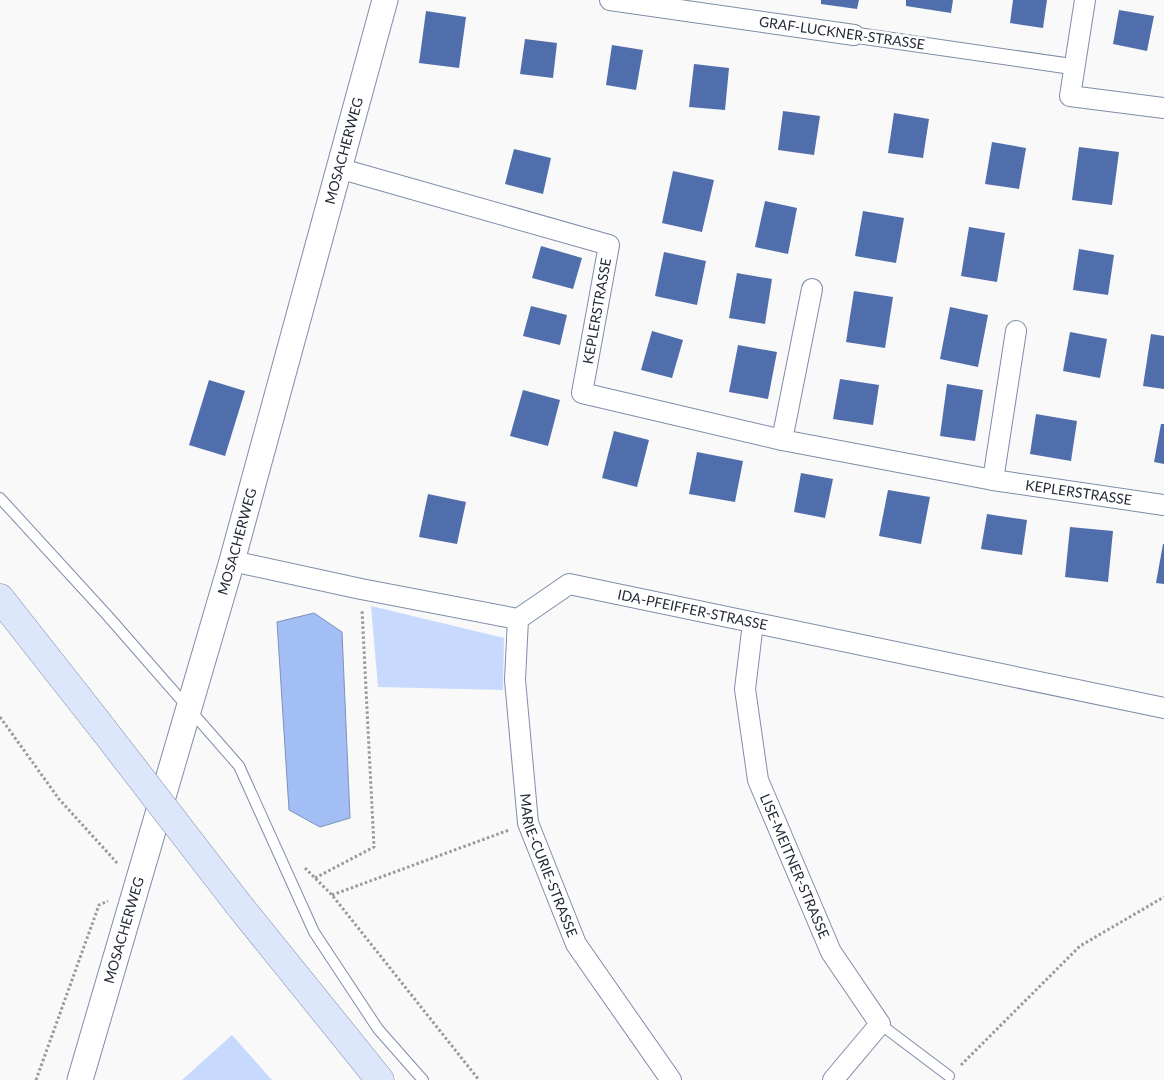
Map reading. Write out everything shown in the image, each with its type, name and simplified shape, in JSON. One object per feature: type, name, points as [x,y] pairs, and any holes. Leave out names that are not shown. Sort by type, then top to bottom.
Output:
[{"type":"main road","points":[[0,598],[238,904],[380,1080]]},
{"type":"street","name":"MOSACHERWEG","points":[[80,1080],[232,562],[385,0]]},
{"type":"street","name":"GRAF-LUCKNER-STRASSE","points":[[610,0],[1074,67]]},
{"type":"street","points":[[1084,0],[1070,96],[1164,108]]},
{"type":"street","name":"KEPLERSTRASSE","points":[[338,168],[609,245],[582,394],[782,440],[993,480],[1164,505]]},
{"type":"street","points":[[782,440],[812,289]]},
{"type":"street","points":[[993,480],[1016,331]]},
{"type":"street","points":[[232,562],[518,619]]},
{"type":"street","name":"IDA-PFEIFFER-STRASSE","points":[[518,619],[569,584],[1164,708]]},
{"type":"street","name":"MARIE-CURIE-STRASSE","points":[[518,619],[515,680],[528,823],[576,944],[672,1080]]},
{"type":"street","name":"LISE-MEITNER-STRASSE","points":[[753,623],[745,688],[758,780],[831,952],[880,1024]]},
{"type":"street","points":[[833,1080],[880,1024]]},
{"type":"lane","points":[[0,498],[239,766],[314,932],[378,1029],[423,1080]]},
{"type":"lane","points":[[880,1024],[949,1076]]},
{"type":"path","points":[[361,589],[374,847],[315,878],[332,896],[479,1080]]},
{"type":"path","points":[[0,717],[59,799],[137,885],[99,905],[36,1080]]},
{"type":"path","points":[[332,896],[528,823]]},
{"type":"path","points":[[949,1076],[1080,946],[1164,897]]},
{"type":"shaded area","points":[[371,606],[504,638],[503,690],[378,687]]},
{"type":"shaded area","points":[[314,613],[342,632],[350,818],[320,827],[289,810],[277,622]]},
{"type":"shaded area","points":[[232,1035],[272,1080],[182,1080]]},
{"type":"building","points":[[821,0],[859,0],[857,9],[821,4]]},
{"type":"building","points":[[906,0],[953,0],[951,13],[906,6]]},
{"type":"building","points":[[1013,0],[1047,0],[1043,28],[1010,23]]},
{"type":"building","points":[[1119,10],[1154,16],[1147,51],[1113,44]]},
{"type":"building","points":[[426,11],[466,17],[459,68],[419,63]]},
{"type":"building","points":[[525,39],[557,43],[553,78],[520,74]]},
{"type":"building","points":[[612,45],[643,50],[636,90],[606,85]]},
{"type":"building","points":[[694,64],[729,68],[725,110],[689,107]]},
{"type":"building","points":[[783,111],[820,116],[814,155],[778,150]]},
{"type":"building","points":[[894,113],[929,119],[923,158],[888,153]]},
{"type":"building","points":[[992,142],[1026,148],[1019,189],[985,184]]},
{"type":"building","points":[[1079,147],[1119,152],[1112,205],[1072,200]]},
{"type":"building","points":[[514,149],[551,158],[543,194],[505,184]]},
{"type":"building","points":[[673,171],[714,180],[702,232],[662,223]]},
{"type":"building","points":[[765,201],[797,208],[788,254],[755,247]]},
{"type":"building","points":[[863,211],[904,218],[896,263],[855,256]]},
{"type":"building","points":[[969,227],[1005,233],[997,282],[961,276]]},
{"type":"building","points":[[541,246],[582,258],[573,289],[532,278]]},
{"type":"building","points":[[1079,249],[1114,255],[1108,295],[1073,290]]},
{"type":"building","points":[[664,252],[706,261],[697,305],[655,296]]},
{"type":"building","points":[[737,273],[772,279],[765,324],[729,318]]},
{"type":"building","points":[[854,291],[893,297],[885,348],[846,342]]},
{"type":"building","points":[[531,306],[567,315],[560,345],[523,336]]},
{"type":"building","points":[[950,307],[988,315],[978,367],[940,359]]},
{"type":"building","points":[[652,331],[683,340],[672,378],[641,370]]},
{"type":"building","points":[[1070,332],[1107,339],[1100,378],[1063,371]]},
{"type":"building","points":[[1151,334],[1164,336],[1164,389],[1143,386]]},
{"type":"building","points":[[738,345],[777,352],[768,399],[729,392]]},
{"type":"building","points":[[840,379],[879,385],[873,425],[833,419]]},
{"type":"building","points":[[209,380],[245,391],[225,456],[189,445]]},
{"type":"building","points":[[947,384],[983,390],[975,441],[940,436]]},
{"type":"building","points":[[523,390],[560,400],[548,446],[510,436]]},
{"type":"building","points":[[1036,414],[1077,421],[1071,461],[1030,454]]},
{"type":"building","points":[[1161,424],[1164,424],[1164,464],[1154,462]]},
{"type":"building","points":[[614,431],[649,440],[637,487],[602,478]]},
{"type":"building","points":[[697,452],[743,461],[735,502],[689,494]]},
{"type":"building","points":[[801,473],[833,479],[825,518],[794,512]]},
{"type":"building","points":[[888,490],[930,497],[921,544],[879,536]]},
{"type":"building","points":[[428,494],[466,502],[457,544],[419,537]]},
{"type":"building","points":[[987,514],[1027,520],[1022,555],[981,549]]},
{"type":"building","points":[[1070,527],[1113,531],[1108,582],[1065,577]]},
{"type":"building","points":[[1164,544],[1164,584],[1156,583]]}]
